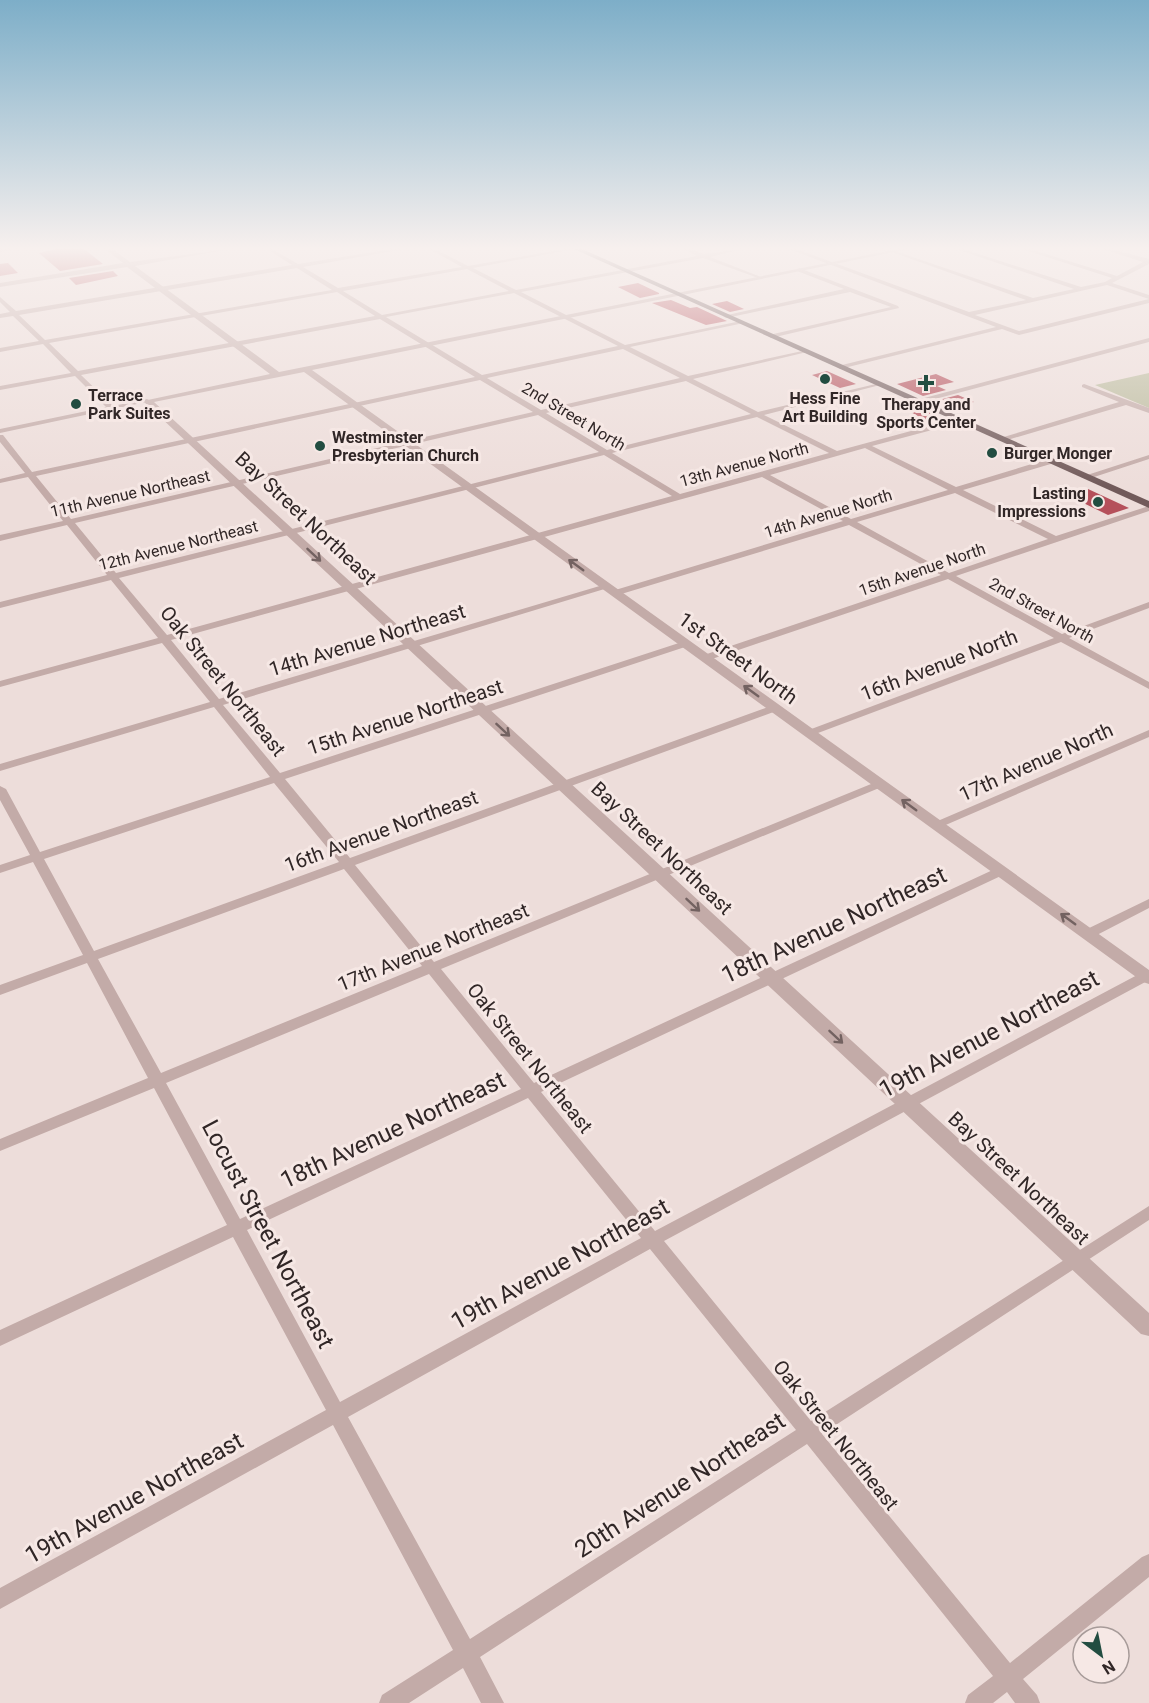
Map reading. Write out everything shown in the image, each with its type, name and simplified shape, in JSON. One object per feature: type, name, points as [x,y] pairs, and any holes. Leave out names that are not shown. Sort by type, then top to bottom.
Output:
[{"type":"main road","points":[[754,328],[1149,507]]},
{"type":"street","points":[[30,328],[111,408]]},
{"type":"street","points":[[0,350],[121,328]]},
{"type":"street","points":[[215,328],[276,375]]},
{"type":"street","points":[[0,388],[315,328]]},
{"type":"street","name":"2nd Street North","points":[[401,328],[679,497]]},
{"type":"street","points":[[0,431],[509,328]]},
{"type":"street","points":[[589,328],[836,454]]},
{"type":"street","points":[[0,481],[708,328]]},
{"type":"street","points":[[771,336],[805,328]]},
{"type":"street","points":[[840,367],[997,328]]},
{"type":"street","points":[[1007,328],[1019,333],[1038,328]]},
{"type":"street","points":[[917,401],[1149,340]]},
{"type":"street","name":"11th Avenue Northeast","points":[[0,538],[805,351]]},
{"type":"street","name":"1st Street North","points":[[305,369],[1148,977]]},
{"type":"street","name":"12th Avenue Northeast","points":[[0,605],[878,384]]},
{"type":"street","points":[[1084,386],[1149,411]]},
{"type":"street","name":"Bay Street Northeast","points":[[147,401],[1149,1327]]},
{"type":"street","points":[[1000,439],[1127,402]]},
{"type":"street","name":"13th Avenue North","points":[[0,684],[959,420]]},
{"type":"street","name":"Oak Street Northeast","points":[[0,437],[1029,1703]]},
{"type":"street","points":[[866,446],[1057,540]]},
{"type":"street","points":[[1085,477],[1149,457]]},
{"type":"street","name":"14th Avenue North","points":[[611,590],[850,522],[1051,461]]},
{"type":"street","name":"2nd Street North","points":[[763,474],[1149,686]]},
{"type":"street","name":"15th Avenue North","points":[[705,658],[1149,507]]},
{"type":"street","name":"14th Avenue Northeast","points":[[0,768],[412,645],[611,590]]},
{"type":"street","name":"16th Avenue North","points":[[810,733],[1149,605]]},
{"type":"street","name":"15th Avenue Northeast","points":[[0,869],[685,644]]},
{"type":"street","name":"16th Avenue Northeast","points":[[0,990],[774,708]]},
{"type":"street","name":"17th Avenue North","points":[[937,825],[1149,733]]},
{"type":"street","name":"17th Avenue Northeast","points":[[0,1145],[880,784]]},
{"type":"street","name":"Locust Street Northeast","points":[[0,789],[493,1703]]},
{"type":"street","name":"18th Avenue Northeast","points":[[0,1338],[1001,871]]},
{"type":"street","points":[[1088,934],[1149,903]]},
{"type":"street","name":"19th Avenue Northeast","points":[[0,1599],[652,1240],[1148,977]]},
{"type":"street","name":"20th Avenue Northeast","points":[[390,1703],[1149,1212]]},
{"type":"street","points":[[976,1703],[1149,1564]]},
{"type":"green space","points":[[1149,373],[1149,408],[1095,385]]},
{"type":"building","name":"Hess Fine Art Building","points":[[827,371],[856,384],[840,388],[812,375]]},
{"type":"building","name":"Therapy and Sports Center","points":[[936,374],[954,382],[937,386],[946,390],[923,396],[897,384]]},
{"type":"building","points":[[958,395],[974,402],[965,404],[972,407],[954,412],[935,401]]},
{"type":"building","points":[[921,408],[939,416],[925,420],[909,411]]},
{"type":"building","name":"Lasting Impressions","points":[[1088,489],[1129,508],[1108,515],[1067,495]]},
{"type":"place","name":"Hess Fine Art Building","points":[[825,379]]},
{"type":"place","name":"Therapy and Sports Center","points":[[926,383]]},
{"type":"place","name":"Terrace Park Suites","points":[[76,404]]},
{"type":"place","name":"Westminster Presbyterian Church","points":[[320,446]]},
{"type":"place","name":"Burger Monger","points":[[992,453]]},
{"type":"place","name":"Lasting Impressions","points":[[1098,502]]}]
